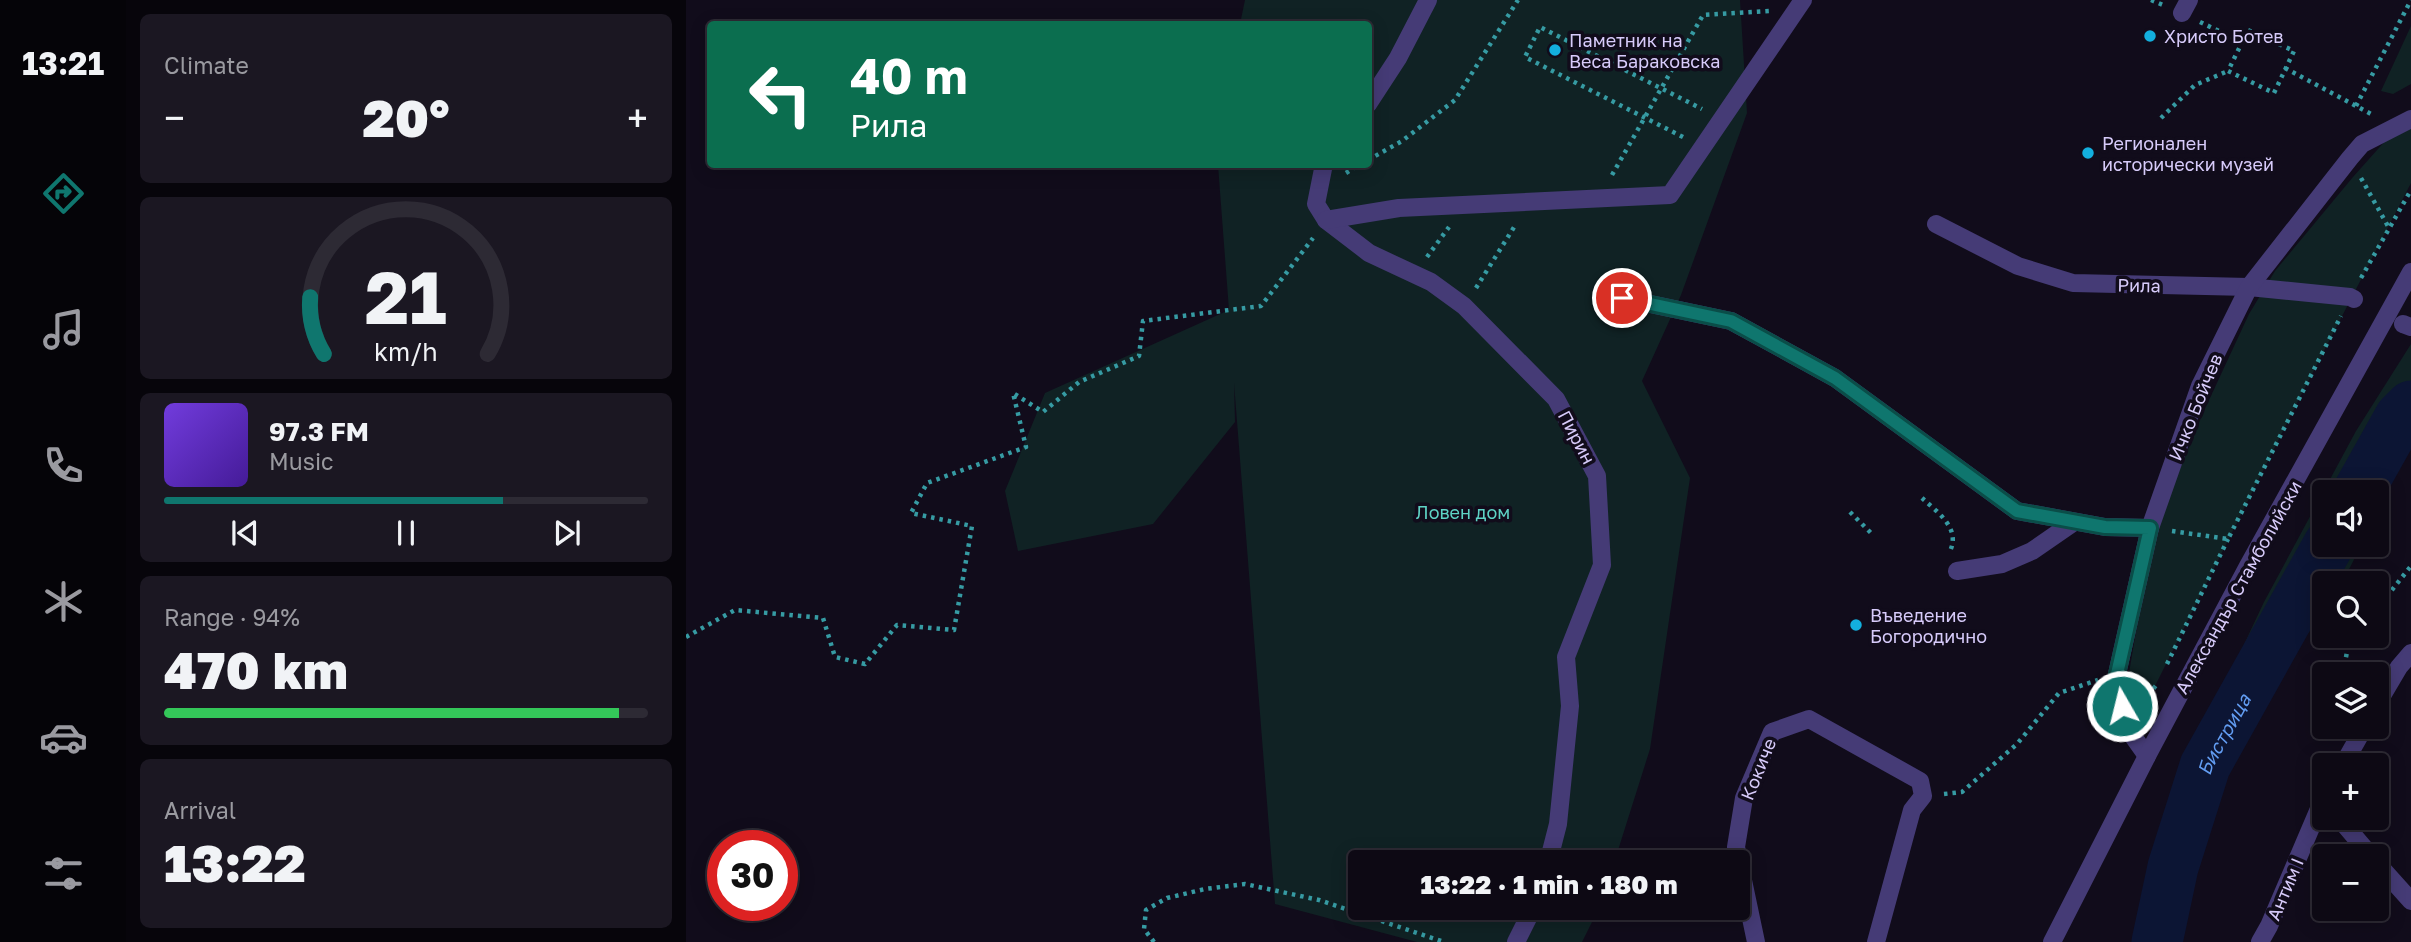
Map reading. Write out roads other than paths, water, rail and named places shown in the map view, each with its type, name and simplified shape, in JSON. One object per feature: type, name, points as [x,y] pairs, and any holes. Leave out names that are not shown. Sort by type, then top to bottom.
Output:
[{"type":"street","points":[[1372,98],[1398,58],[1428,0]]},
{"type":"street","points":[[1323,168],[1316,204],[1326,220],[1399,208],[1671,195],[1800,5]]},
{"type":"street","name":"Ичко Бойчев","points":[[2147,756],[2126,726],[2117,674],[2150,528],[2200,386],[2249,287],[2362,144],[2403,123]]},
{"type":"street","name":"Пирин","points":[[1326,220],[1369,253],[1431,282],[1464,306],[1556,399],[1598,477],[1602,565],[1566,657],[1570,706],[1559,824],[1552,850]]},
{"type":"street","name":"Рила","points":[[1936,224],[2018,266],[2073,284],[2249,287],[2352,298]]},
{"type":"street","name":"Александър Стамболийски","points":[[2052,942],[2147,756],[2411,272]]},
{"type":"street","points":[[1622,298],[1731,321],[1835,378],[2017,511],[2105,527],[2150,528]]},
{"type":"street","points":[[1957,571],[2002,564],[2032,551],[2074,522]]},
{"type":"street","points":[[2389,684],[2411,653]]},
{"type":"street","name":"Кокиче","points":[[1756,942],[1736,847],[1744,798],[1772,732],[1809,719],[1920,781],[1923,796],[1912,810],[1876,942]]},
{"type":"street","name":"Антим I","points":[[2260,942],[2312,825]]},
{"type":"street","points":[[2349,830],[2361,844]]},
{"type":"street","points":[[2389,876],[2411,901]]},
{"type":"street","points":[[1516,942],[1527,920]]},
{"type":"waterway","name":"Бистрица","points":[[2365,480],[2400,417],[2411,406]]},
{"type":"waterway","name":"Бистрица","points":[[2157,942],[2173,867],[2205,766],[2322,557]]},
{"type":"place","name":"Христо Ботев","points":[[2150,36]]},
{"type":"place","name":"Паметник на Веса Бараковска","points":[[1555,50]]},
{"type":"place","name":"Регионален исторически музей","points":[[2088,153]]},
{"type":"place","name":"Въведение Богородично","points":[[1856,625]]},
{"type":"park label","name":"Ловен дом","points":[[1463,512]]}]
